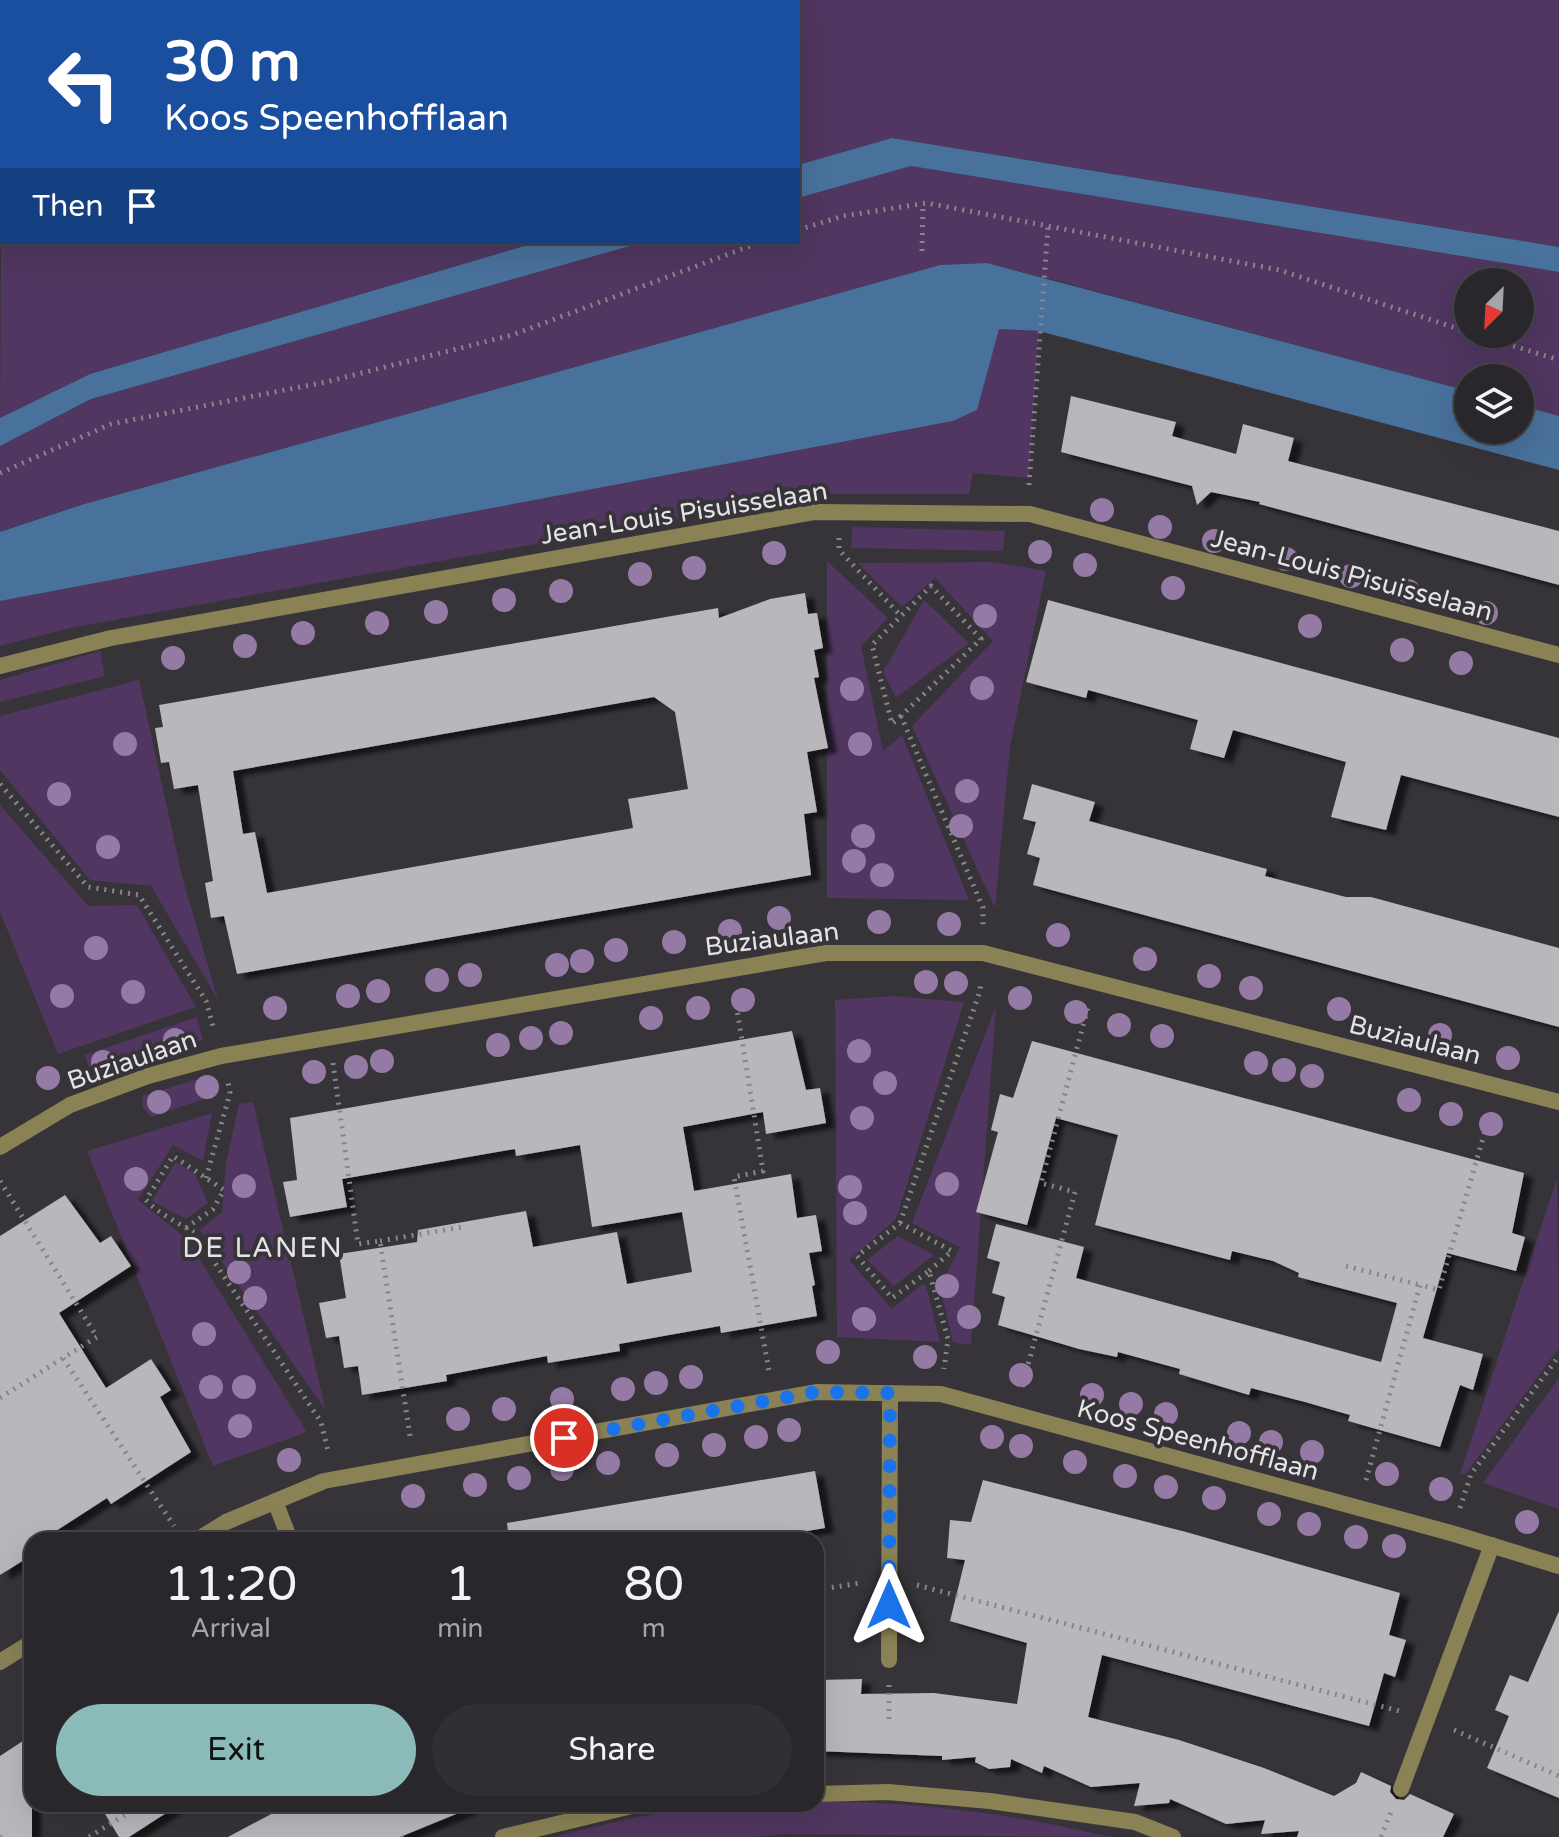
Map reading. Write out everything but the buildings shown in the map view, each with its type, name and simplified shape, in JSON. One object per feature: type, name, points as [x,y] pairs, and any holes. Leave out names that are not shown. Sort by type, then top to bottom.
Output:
[{"type":"street","name":"Jean-Louis Pisuisselaan","points":[[0,666],[111,638],[815,512],[1030,514],[1559,655]]},
{"type":"street","name":"Buziaulaan","points":[[0,1147],[70,1105],[148,1076],[221,1056],[826,953],[983,953],[1559,1102]]},
{"type":"street","name":"Koos Speenhofflaan","points":[[210,1532],[226,1522],[324,1481],[816,1392],[941,1394],[1451,1533],[1559,1566]]},
{"type":"street","points":[[889,1660],[890,1393]]},
{"type":"street","points":[[275,1501],[287,1532]]},
{"type":"street","points":[[1401,1789],[1492,1545]]},
{"type":"street","points":[[0,1662],[24,1647]]},
{"type":"street","points":[[824,1794],[888,1792],[990,1801],[1135,1822],[1173,1837]]},
{"type":"street","points":[[503,1837],[607,1812]]},
{"type":"path","points":[[922,251],[923,203]]},
{"type":"path","points":[[800,229],[843,216],[923,203],[1279,270],[1454,327]]},
{"type":"path","points":[[1030,514],[1029,478],[1048,227]]},
{"type":"path","points":[[0,473],[111,424],[326,382],[512,335],[756,244]]},
{"type":"path","points":[[1520,348],[1559,360]]},
{"type":"path","points":[[839,512],[839,550],[901,616]]},
{"type":"path","points":[[931,586],[981,639],[901,716],[892,724],[872,645],[931,586]]},
{"type":"path","points":[[900,1223],[952,1251],[892,1298],[857,1256],[900,1223],[980,991],[983,953],[983,908],[901,716]]},
{"type":"path","points":[[0,784],[88,887],[139,895],[206,1001],[230,1093],[206,1178]]},
{"type":"path","points":[[730,967],[763,1171],[734,1177],[774,1400]]},
{"type":"path","points":[[1015,1415],[1075,1192],[1041,1183],[1094,983]]},
{"type":"path","points":[[330,1038],[358,1244],[462,1227]]},
{"type":"path","points":[[1346,1266],[1439,1290],[1498,1086]]},
{"type":"path","points":[[186,1228],[213,1209],[224,1190],[173,1156],[146,1200],[153,1208],[186,1228],[195,1233],[321,1422],[336,1479]]},
{"type":"path","points":[[0,1181],[97,1337],[0,1398]]},
{"type":"path","points":[[380,1241],[414,1465]]},
{"type":"path","points":[[929,1271],[948,1339],[941,1394]]},
{"type":"path","points":[[1358,1509],[1420,1285]]},
{"type":"path","points":[[1451,1533],[1471,1474],[1559,1356]]},
{"type":"path","points":[[63,1358],[175,1527]]},
{"type":"path","points":[[824,1589],[889,1578],[1427,1719],[1559,1776]]},
{"type":"path","points":[[89,1837],[129,1812]]},
{"type":"shaded area","points":[[800,0],[1559,0],[1559,247],[892,138],[800,164]]},
{"type":"shaded area","points":[[911,166],[1559,272],[1559,416],[1534,409],[1534,364],[1454,364],[1454,387],[986,263],[940,265],[81,505],[0,532],[0,446],[91,399],[637,244],[800,244],[800,197]]},
{"type":"shaded area","points":[[1,244],[531,244],[90,374],[0,418]]},
{"type":"shaded area","points":[[998,329],[1039,331],[1029,478],[973,473],[969,494],[813,494],[75,627],[0,646],[0,601],[953,421],[977,410]]},
{"type":"shaded area","points":[[852,527],[1005,531],[1003,551],[851,548]]},
{"type":"shaded area","points":[[827,561],[888,618],[861,646],[883,751],[902,735],[969,900],[827,898]]},
{"type":"shaded area","points":[[994,562],[1046,571],[1010,747],[995,908],[912,726],[993,641],[935,578],[902,607],[858,563]]},
{"type":"shaded area","points":[[924,600],[969,643],[896,698],[883,672]]},
{"type":"shaded area","points":[[100,651],[105,676],[0,702],[0,680]]},
{"type":"shaded area","points":[[139,680],[183,880],[218,1000],[151,886],[90,880],[0,770],[0,716]]},
{"type":"shaded area","points":[[0,805],[88,906],[137,905],[196,1007],[58,1054],[0,912]]},
{"type":"shaded area","points":[[893,996],[964,1002],[896,1219],[849,1260],[892,1309],[922,1284],[926,1286],[940,1342],[837,1337],[835,1000]]},
{"type":"shaded area","points":[[996,1006],[971,1345],[953,1342],[940,1287],[960,1247],[912,1223]]},
{"type":"shaded area","points":[[197,1017],[203,1040],[92,1077],[85,1055]]},
{"type":"shaded area","points":[[211,1075],[216,1095],[151,1117],[143,1108],[142,1096]]},
{"type":"shaded area","points":[[253,1102],[326,1411],[200,1230],[222,1212],[226,1163],[239,1104]]},
{"type":"shaded area","points":[[212,1113],[203,1161],[173,1145],[138,1200],[187,1239],[307,1432],[213,1466],[87,1151]]},
{"type":"shaded area","points":[[176,1162],[195,1174],[208,1203],[186,1219],[152,1201]]},
{"type":"shaded area","points":[[1557,1178],[1559,1348],[1465,1475],[1460,1474]]},
{"type":"shaded area","points":[[898,1236],[934,1255],[894,1286],[867,1260]]},
{"type":"shaded area","points":[[1559,1378],[1559,1509],[1483,1483]]},
{"type":"shaded area","points":[[824,1801],[890,1804],[964,1810],[1037,1821],[1109,1837],[785,1834],[757,1837],[554,1837],[658,1813],[824,1812]]},
{"type":"water","points":[[892,138],[1559,247],[1559,272],[911,166],[800,197],[800,164]]},
{"type":"water","points":[[531,244],[637,244],[91,399],[0,446],[0,418],[90,374]]},
{"type":"water","points":[[987,263],[1454,387],[1454,442],[1039,331],[999,329],[977,410],[953,421],[0,601],[0,532],[81,505],[940,265]]},
{"type":"water","points":[[1534,409],[1559,416],[1559,470],[1462,444],[1534,444]]},
{"type":"district","name":"DE LANEN","points":[[263,1248]]},
{"type":"route","points":[[564,1438],[816,1392],[890,1393],[889,1605]]}]
